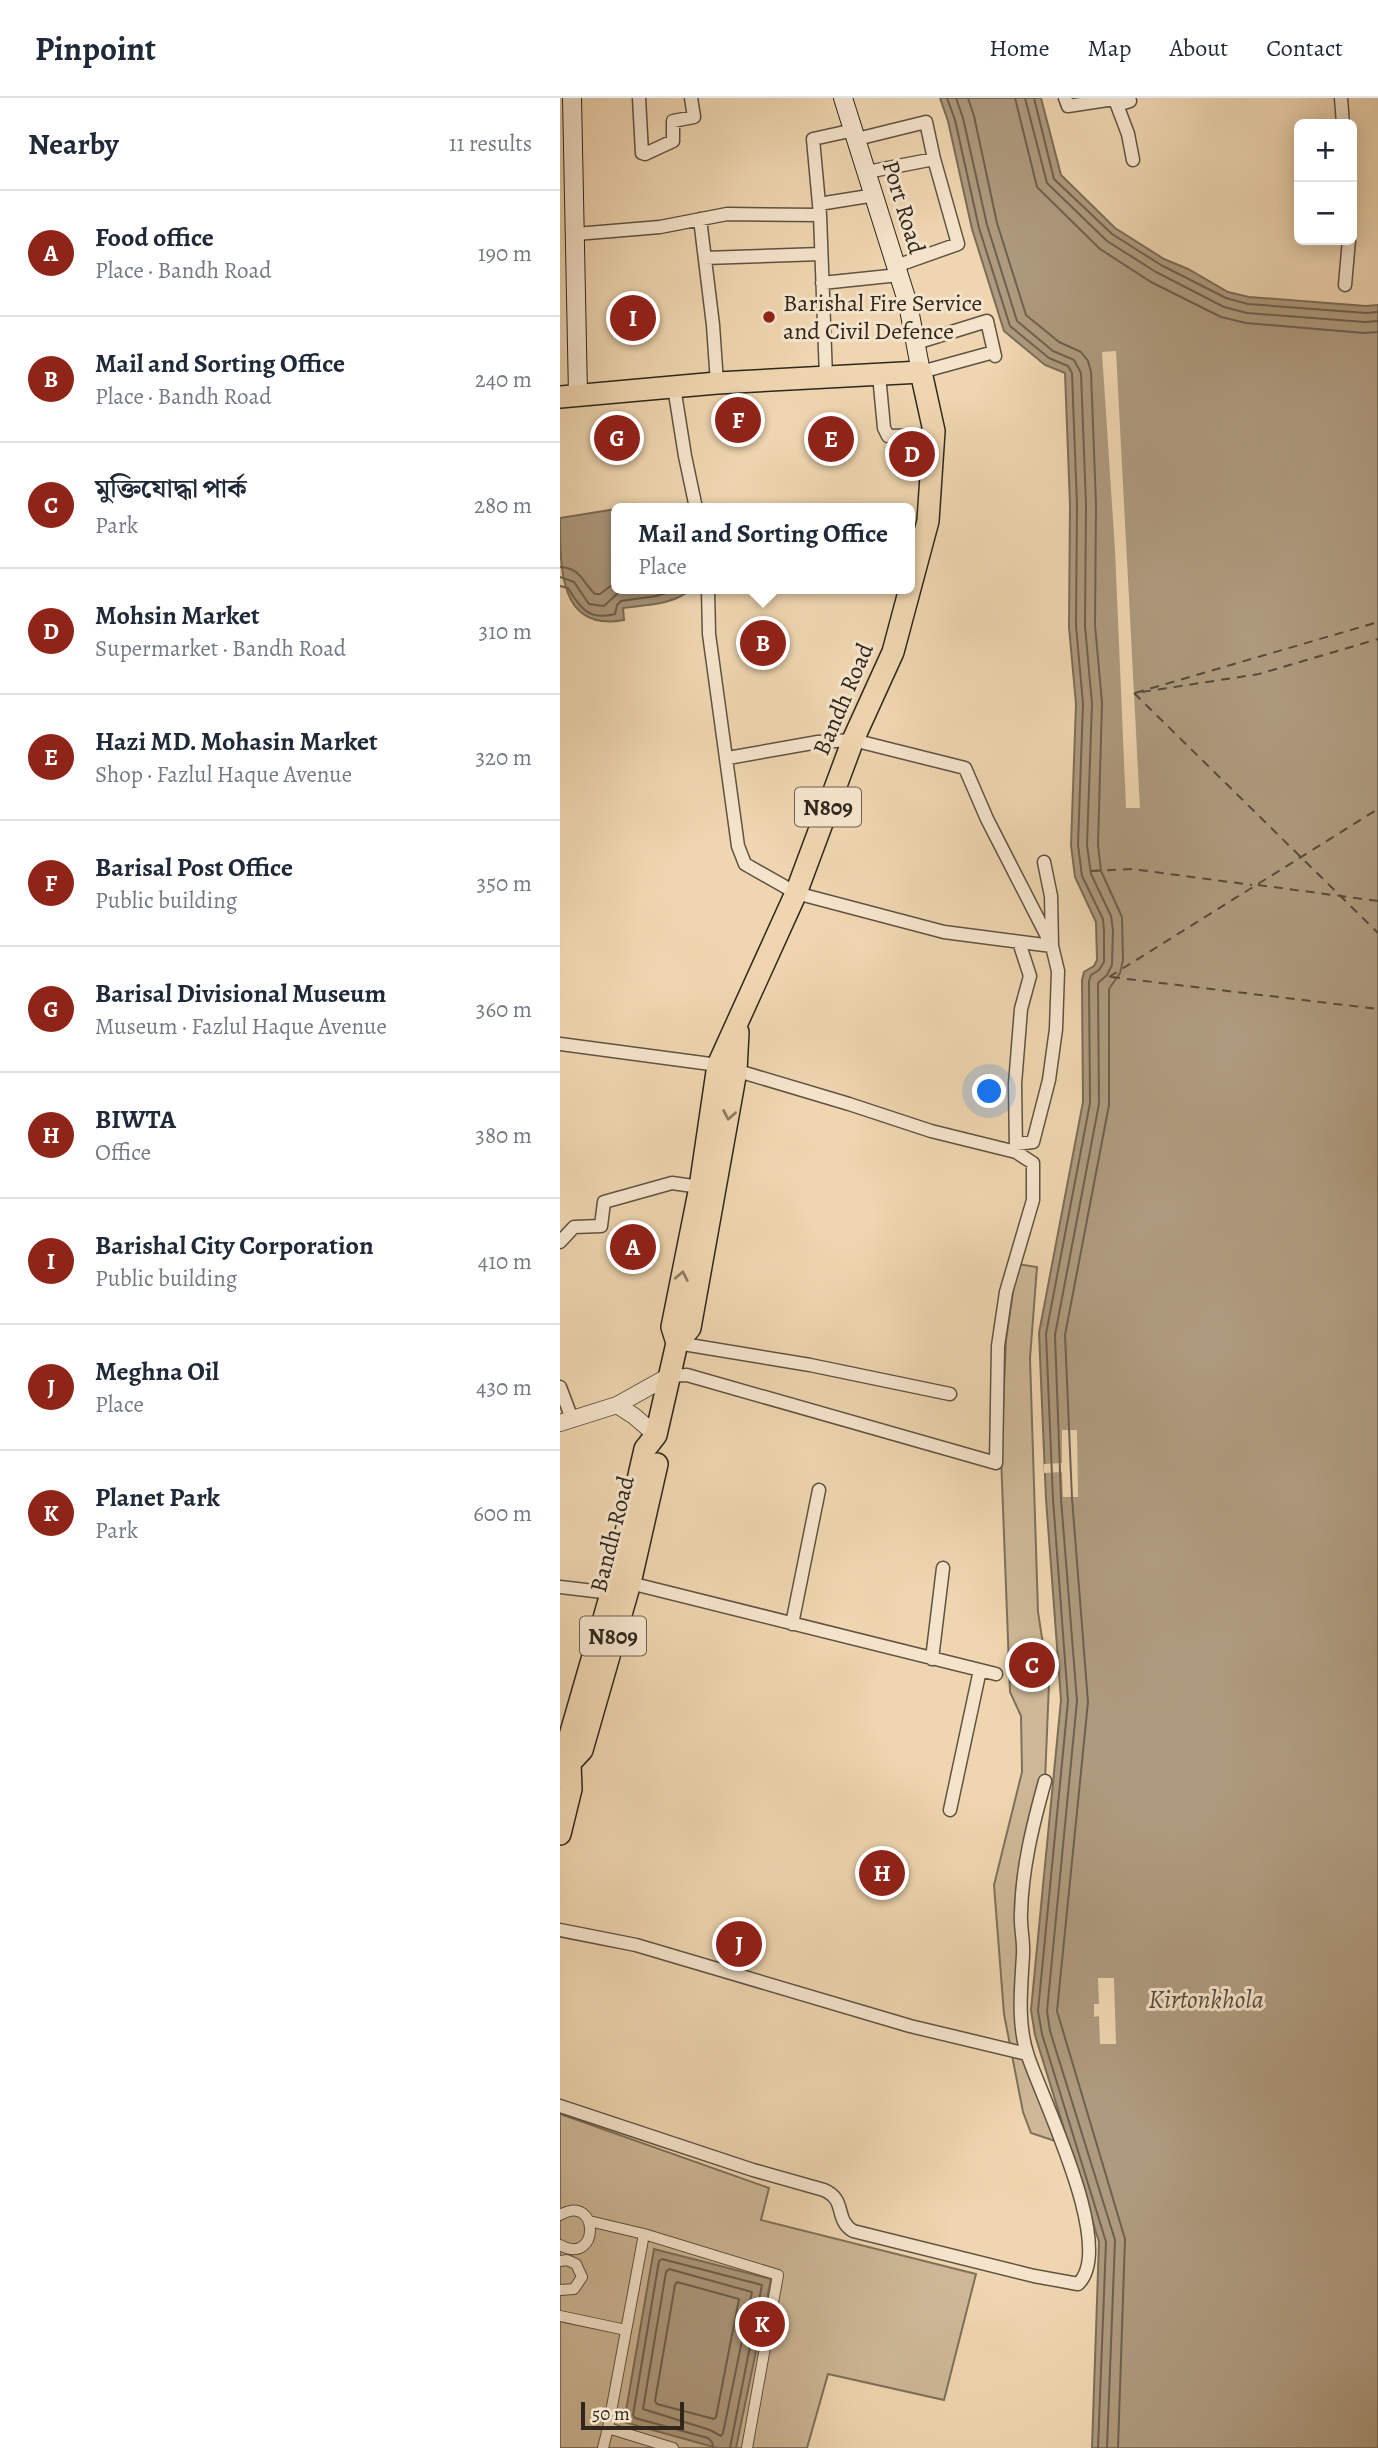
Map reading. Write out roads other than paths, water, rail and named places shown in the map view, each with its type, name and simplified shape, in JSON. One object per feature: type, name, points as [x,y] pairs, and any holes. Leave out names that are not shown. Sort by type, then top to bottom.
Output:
[{"type":"main road","points":[[572,98],[576,234],[569,396],[717,383],[921,372]]},
{"type":"main road","name":"Port Road","points":[[843,98],[897,270],[921,372]]},
{"type":"main road","name":"Bandh Road","points":[[915,570],[928,521],[933,435],[921,372]]},
{"type":"main road","name":"Bandh Road","points":[[677,1343],[672,1326],[700,1187],[739,1023],[796,893],[853,740],[893,652],[909,594]]},
{"type":"main road","name":"Bandh Road","points":[[560,1834],[571,1789],[563,1768],[567,1746],[620,1588],[645,1449],[656,1435],[677,1343],[690,1328],[727,1068]]},
{"type":"street","points":[[639,98],[642,153],[645,154],[673,141],[673,121],[694,117],[691,98]]},
{"type":"street","points":[[1065,98],[1068,106],[1114,99],[1128,134],[1133,160]]},
{"type":"street","points":[[1117,105],[1130,101],[1129,98]]},
{"type":"street","points":[[1340,98],[1342,119]]},
{"type":"street","points":[[822,283],[897,270],[958,244],[926,122],[856,135],[813,139],[827,377]]},
{"type":"street","points":[[867,172],[934,159]]},
{"type":"street","points":[[576,234],[660,227],[727,214],[819,210],[875,195]]},
{"type":"street","points":[[700,219],[717,383]]},
{"type":"street","points":[[1345,285],[1349,245]]},
{"type":"street","points":[[705,258],[821,254]]},
{"type":"street","points":[[916,343],[987,321],[994,354],[921,372]]},
{"type":"street","points":[[879,375],[884,428],[888,436],[933,435]]},
{"type":"street","points":[[674,387],[695,503]]},
{"type":"street","points":[[708,594],[709,634],[738,846],[745,864],[796,893],[944,932],[1052,946]]},
{"type":"street","points":[[728,758],[818,742],[853,740],[965,768],[987,819],[1052,946]]},
{"type":"street","points":[[1016,1148],[1033,1142],[1049,1080],[1056,1029],[1058,979],[1052,946],[1051,896],[1044,862]]},
{"type":"street","points":[[1016,1148],[1015,1084],[1021,1009],[1030,976],[1019,942]]},
{"type":"street","points":[[560,1044],[727,1068],[931,1131],[1016,1148],[1033,1163],[1033,1200],[1006,1292],[998,1346],[996,1463],[687,1375],[669,1376],[617,1405],[566,1421],[560,1387]]},
{"type":"street","points":[[561,1237],[574,1227],[601,1226],[604,1202],[672,1183],[700,1187]]},
{"type":"street","points":[[677,1343],[834,1370],[950,1394]]},
{"type":"street","points":[[617,1405],[656,1435]]},
{"type":"street","points":[[792,1624],[819,1490]]},
{"type":"street","points":[[932,1659],[943,1568]]},
{"type":"street","points":[[560,1587],[620,1588],[792,1624],[996,1674]]},
{"type":"street","points":[[950,1810],[980,1670]]},
{"type":"street","points":[[560,2106],[753,2170],[832,2193],[838,2200],[844,2222],[853,2231],[1078,2284],[1086,2270],[1088,2229],[1065,2148],[1027,2054],[1020,2010],[1023,1942],[1020,1916],[1030,1837],[1045,1781]]},
{"type":"street","points":[[560,1930],[636,1945],[911,2026],[1027,2054]]},
{"type":"street","points":[[560,2215],[574,2211],[586,2216],[591,2234],[589,2240],[579,2248],[566,2249],[560,2245]]},
{"type":"street","points":[[589,2221],[643,2234],[778,2275],[747,2448]]},
{"type":"street","points":[[603,2448],[643,2234]]},
{"type":"street","points":[[560,2290],[568,2291],[578,2286],[582,2277],[576,2264],[579,2248]]},
{"type":"street","points":[[560,2261],[567,2260],[576,2264]]},
{"type":"street","points":[[560,2316],[626,2330]]},
{"type":"street","points":[[608,2428],[673,2448]]},
{"type":"water","name":"Kirtonkhola","points":[[940,98],[1041,98],[1061,175],[1115,228],[1164,259],[1188,269],[1228,292],[1249,297],[1378,305],[1378,2448],[1092,2448],[1099,2242],[1035,2035],[1031,2010],[1061,1700],[1046,1499],[1039,1333],[1083,1102],[1082,980],[1084,972],[1094,966],[1097,960],[1096,922],[1075,877],[1071,845],[1076,704],[1069,627],[1070,505],[1065,373],[1045,365],[1004,331],[972,229],[948,121]]},
{"type":"water","points":[[611,510],[611,594],[684,594],[668,601],[623,608],[624,620],[603,621],[587,617],[576,607],[563,577],[560,518]]},
{"type":"water","points":[[654,2249],[771,2279],[736,2448],[717,2448],[624,2422]]},
{"type":"place","name":"Barishal Fire Service and Civil Defence","points":[[769,317]]},
{"type":"place","name":"Barishal City Corporation","points":[[633,318]]},
{"type":"place","name":"Barisal Post Office","points":[[738,420]]},
{"type":"place","name":"Barisal Divisional Museum","points":[[617,438]]},
{"type":"place","name":"Hazi MD. Mohasin Market","points":[[831,439]]},
{"type":"place","name":"Mohsin Market","points":[[912,454]]},
{"type":"place","name":"Mail and Sorting Office","points":[[763,643]]},
{"type":"place","name":"Food office","points":[[633,1247]]},
{"type":"place","name":"মুক্তিযোদ্ধা পার্ক","points":[[1032,1665]]},
{"type":"place","name":"BIWTA","points":[[882,1873]]},
{"type":"place","name":"Meghna Oil","points":[[739,1944]]},
{"type":"place","name":"Planet Park","points":[[762,2324]]}]
